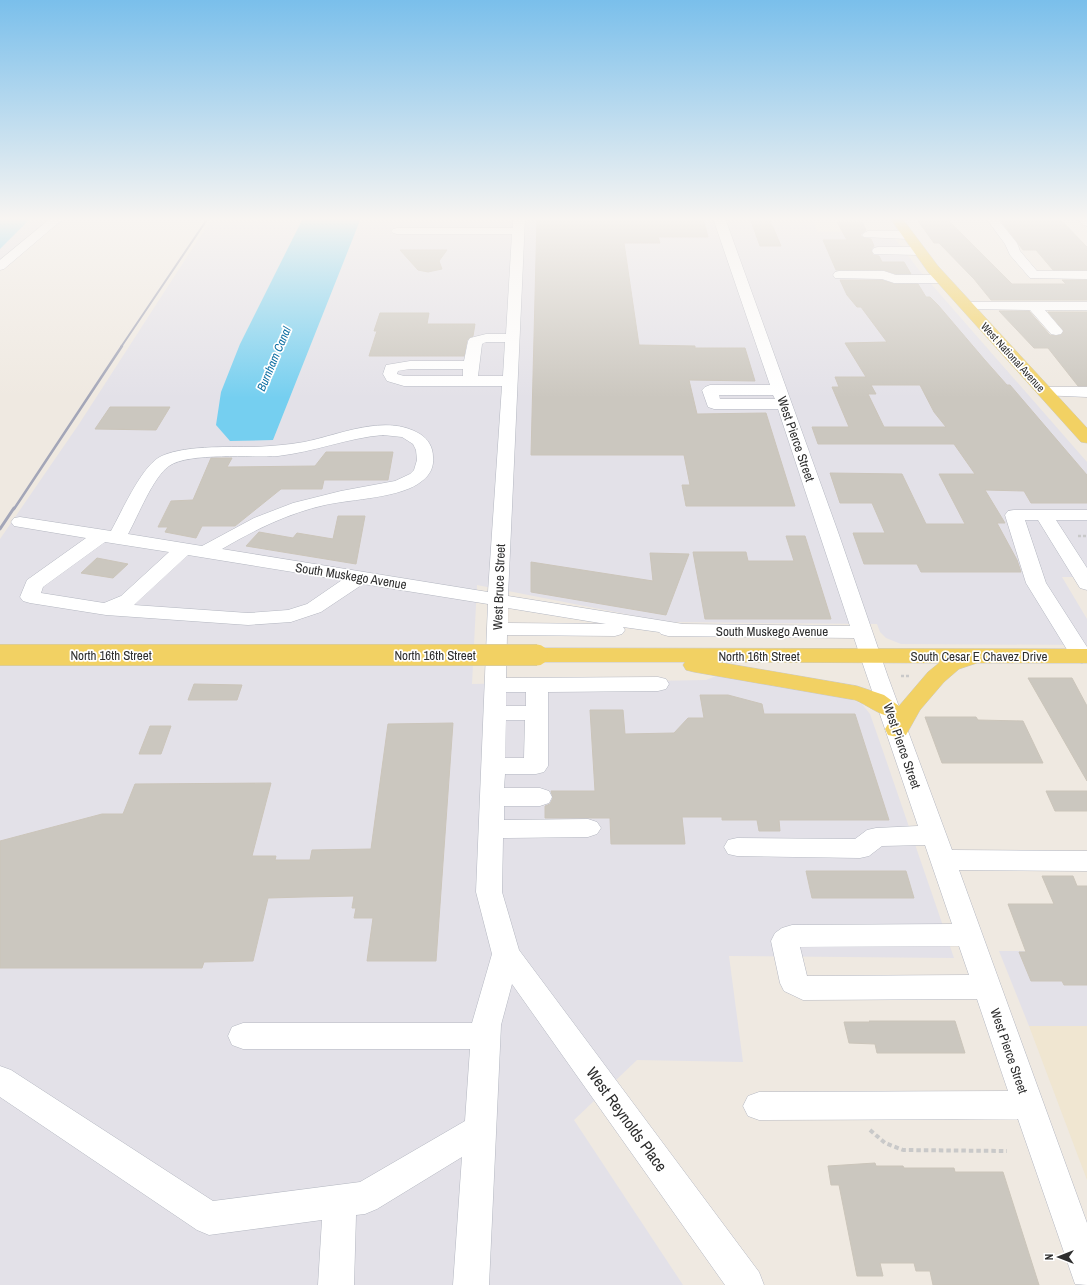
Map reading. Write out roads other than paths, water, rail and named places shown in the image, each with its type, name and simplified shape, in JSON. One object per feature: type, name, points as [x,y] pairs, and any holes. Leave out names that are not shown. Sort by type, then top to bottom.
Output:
[{"type":"main road","name":"West National Avenue","points":[[941,278],[1087,438]]},
{"type":"main road","name":"North 16th Street","points":[[0,655],[836,656],[866,644]]},
{"type":"main road","name":"South Cesar E Chavez Drive","points":[[866,644],[976,656],[1084,656]]},
{"type":"main road","points":[[643,655],[749,675],[852,692],[867,696],[882,703],[893,719],[910,706],[936,677],[951,664],[976,656]]},
{"type":"street","name":"West Bruce Street","points":[[506,954],[489,892],[498,600],[515,278]]},
{"type":"street","name":"West Pierce Street","points":[[740,278],[866,644],[1087,1272]]},
{"type":"street","points":[[844,279],[943,281]]},
{"type":"street","points":[[967,306],[1087,306]]},
{"type":"street","points":[[1034,306],[1056,331]]},
{"type":"street","points":[[470,381],[475,341],[486,338],[512,338]]},
{"type":"street","points":[[472,365],[403,365],[391,368],[390,374],[392,378],[404,381],[510,381]]},
{"type":"street","points":[[1046,392],[1087,392]]},
{"type":"street","points":[[205,552],[238,532],[281,513],[313,502],[386,489],[412,480],[422,473],[425,461],[423,447],[419,440],[412,436],[396,431],[375,431],[351,435],[293,449],[264,452],[189,455],[170,459],[160,464],[152,474],[109,537],[34,584],[30,597],[106,609],[248,619],[291,616],[314,608],[358,578]]},
{"type":"street","points":[[1084,656],[1036,583],[1014,515],[1087,515]]},
{"type":"street","points":[[1044,515],[1085,577]]},
{"type":"street","name":"South Muskego Avenue","points":[[20,522],[682,630]]},
{"type":"street","points":[[106,609],[128,600],[183,549]]},
{"type":"street","name":"South Muskego Avenue","points":[[498,629],[682,630],[866,644]]},
{"type":"street","points":[[573,630],[574,653]]},
{"type":"street","points":[[611,630],[612,652]]},
{"type":"street","points":[[496,685],[658,684]]},
{"type":"street","points":[[493,766],[536,766],[537,685]]},
{"type":"street","points":[[495,713],[537,713]]},
{"type":"street","points":[[492,797],[540,797]]},
{"type":"street","points":[[491,829],[588,828]]},
{"type":"street","points":[[737,847],[860,849],[876,837],[938,848],[1087,861]]},
{"type":"street","points":[[968,935],[792,936],[785,941],[794,983],[803,988],[986,987]]},
{"type":"street","points":[[471,1285],[486,1025],[506,954]]},
{"type":"street","name":"West Reynolds Place","points":[[506,954],[746,1285]]},
{"type":"street","points":[[242,1036],[485,1036]]},
{"type":"street","points":[[0,1080],[209,1218],[365,1198],[480,1129]]},
{"type":"street","points":[[759,1106],[1028,1105]]},
{"type":"street","points":[[336,1285],[340,1201]]},
{"type":"water","name":"Burnham Canal","points":[[273,278],[337,278],[273,440],[230,441],[216,425],[221,392],[240,344]]},
{"type":"railway","points":[[121,347],[168,278]]},
{"type":"railway","points":[[14,509],[122,346]]},
{"type":"railway","points":[[0,529],[14,508]]}]
